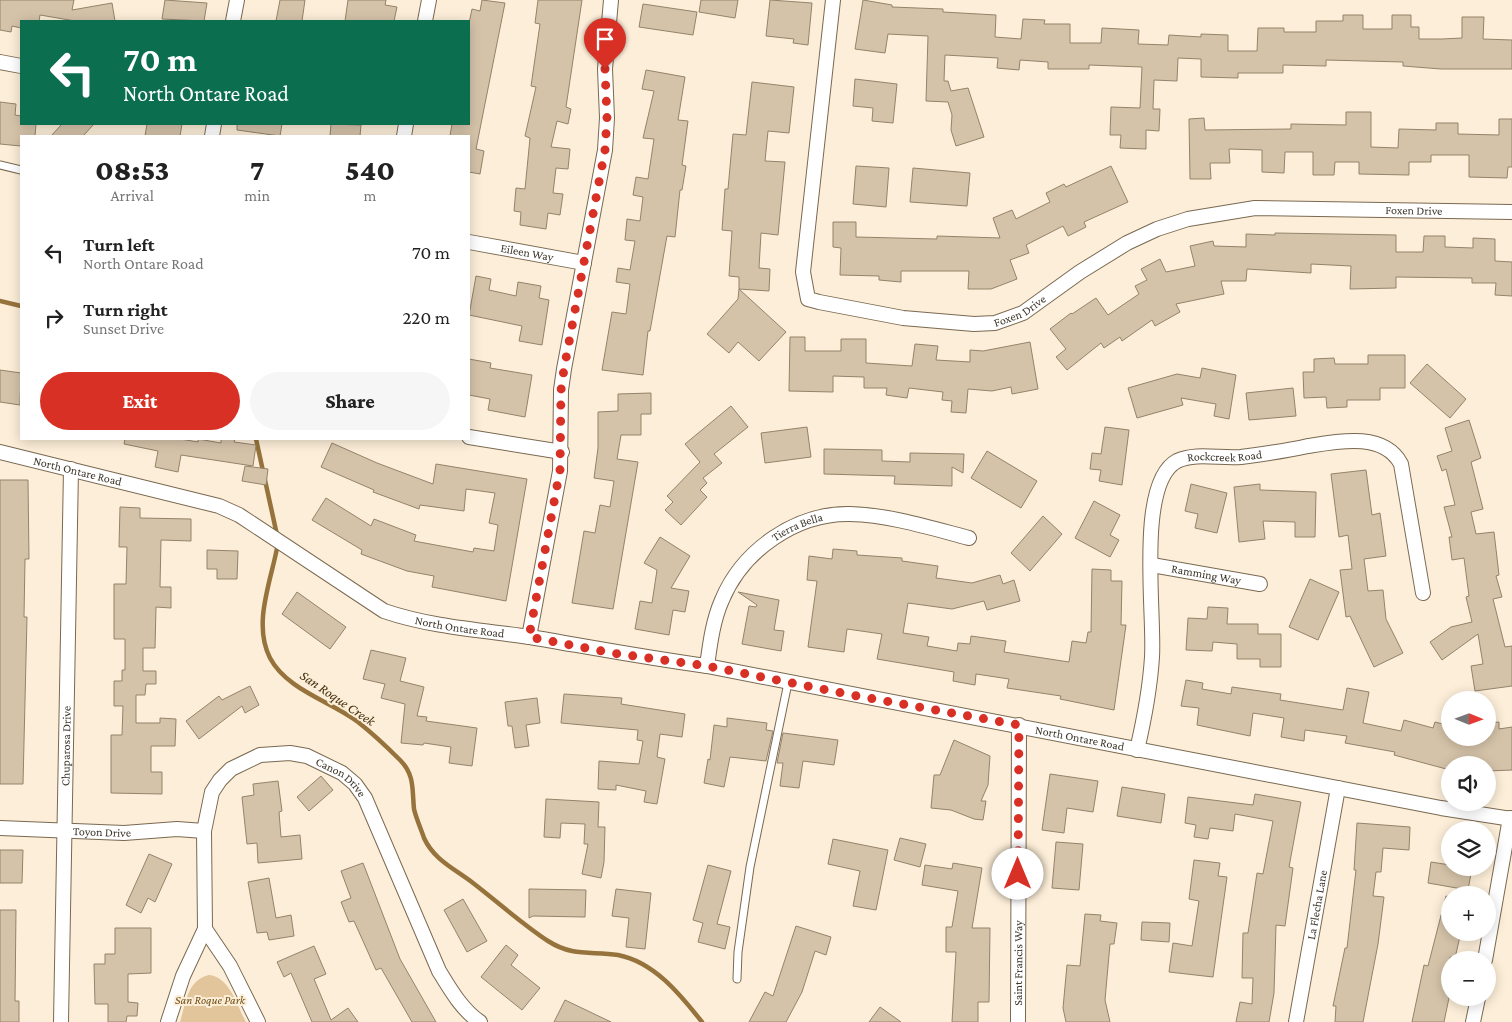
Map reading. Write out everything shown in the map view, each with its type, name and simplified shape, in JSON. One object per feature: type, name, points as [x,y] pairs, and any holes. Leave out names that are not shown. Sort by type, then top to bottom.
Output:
[{"type":"street","points":[[233,20],[237,0]]},
{"type":"street","points":[[425,20],[429,0]]},
{"type":"street","points":[[529,637],[562,452],[561,390],[605,150],[607,118],[605,69],[611,0]]},
{"type":"street","name":"Foxen Drive","points":[[833,0],[803,272],[808,299],[904,318],[974,324],[995,323],[1023,313],[1080,272],[1127,242],[1157,229],[1196,217],[1255,208],[1512,212]]},
{"type":"street","points":[[0,62],[20,66]]},
{"type":"street","name":"Eileen Way","points":[[470,242],[584,263]]},
{"type":"street","points":[[470,437],[562,452]]},
{"type":"street","name":"Rockcreek Road","points":[[1137,750],[1145,710],[1152,657],[1150,533],[1156,493],[1163,474],[1176,462],[1194,457],[1239,457],[1314,445],[1374,442],[1390,450],[1401,464],[1423,593]]},
{"type":"street","name":"North Ontare Road","points":[[0,452],[219,506],[239,515],[384,611],[432,625],[529,637],[612,653],[707,666],[1441,808],[1511,818]]},
{"type":"street","name":"Chuparosa Drive","points":[[61,1022],[71,469]]},
{"type":"street","name":"Tierra Bella","points":[[707,666],[714,622],[722,600],[733,579],[742,566],[759,549],[792,527],[832,515],[850,514],[920,526],[969,538]]},
{"type":"street","name":"Ramming Way","points":[[1152,565],[1260,584]]},
{"type":"street","name":"Saint Francis Way","points":[[1014,1021],[1019,725]]},
{"type":"street","name":"Canon Drive","points":[[168,1022],[183,976],[205,929],[204,831],[212,792],[231,769],[245,760],[260,755],[290,753],[323,762],[342,773],[366,798],[439,971],[454,995],[473,1017],[480,1022]]},
{"type":"street","name":"La Flecha Lane","points":[[1296,1022],[1338,788]]},
{"type":"street","points":[[1487,951],[1511,818]]},
{"type":"street","name":"Toyon Drive","points":[[0,828],[64,829],[124,833],[177,829],[204,831]]},
{"type":"street","points":[[205,929],[230,966],[258,1022]]},
{"type":"street","points":[[1473,1022],[1476,1006]]},
{"type":"lane","points":[[0,165],[20,170]]},
{"type":"lane","points":[[737,979],[738,952],[750,867],[788,683]]},
{"type":"green space","name":"San Roque Park","points":[[209,975],[216,977],[228,987],[246,1022],[180,1022],[188,993],[196,982]]},
{"type":"building","points":[[0,0],[74,0],[72,10],[112,3],[115,20],[69,20],[40,15],[39,20],[20,20],[20,28],[12,26],[11,32],[0,30]]},
{"type":"building","points":[[165,0],[207,3],[204,20],[162,19]]},
{"type":"building","points":[[280,0],[305,0],[302,20],[276,20]]},
{"type":"building","points":[[348,0],[386,0],[385,5],[397,7],[394,20],[345,20]]},
{"type":"building","points":[[482,0],[505,3],[476,149],[484,151],[480,174],[470,172],[470,135],[450,135],[452,125],[470,125],[470,20],[472,9],[480,11]]},
{"type":"building","points":[[538,0],[582,0],[566,107],[571,109],[568,124],[557,121],[551,147],[570,149],[568,169],[556,168],[553,193],[563,194],[560,215],[548,213],[546,229],[520,225],[521,212],[514,211],[516,188],[525,189],[530,138],[525,136],[536,87],[531,86],[540,24],[535,23]]},
{"type":"building","points":[[701,0],[738,0],[735,18],[699,12]]},
{"type":"building","points":[[770,0],[812,3],[808,45],[793,43],[794,39],[766,36]]},
{"type":"building","points":[[863,0],[892,5],[892,7],[943,9],[943,12],[996,15],[995,37],[1021,39],[1023,19],[1045,20],[1044,24],[1070,24],[1070,43],[1101,43],[1102,28],[1139,30],[1138,44],[1168,45],[1169,35],[1201,37],[1201,34],[1228,35],[1228,51],[1257,51],[1258,28],[1284,28],[1284,32],[1316,32],[1316,21],[1343,21],[1343,15],[1363,15],[1363,29],[1392,29],[1392,15],[1411,15],[1411,27],[1419,27],[1419,39],[1462,38],[1462,17],[1484,17],[1483,39],[1512,40],[1512,69],[1441,69],[1403,66],[1403,62],[1326,60],[1326,66],[1283,65],[1283,73],[1238,73],[1238,78],[1201,77],[1201,59],[1178,58],[1177,81],[1154,80],[1153,109],[1160,109],[1159,131],[1146,130],[1146,149],[1120,148],[1121,135],[1110,135],[1111,107],[1140,108],[1142,67],[1089,65],[1089,69],[1048,69],[1048,62],[1020,60],[1019,70],[997,68],[998,58],[945,55],[944,81],[948,81],[951,91],[968,88],[984,137],[956,146],[951,130],[952,115],[948,102],[926,101],[928,36],[888,34],[885,53],[855,49]]},
{"type":"building","points":[[643,4],[697,12],[693,35],[639,27]]},
{"type":"building","points":[[646,70],[685,77],[678,120],[688,121],[682,165],[686,166],[682,190],[680,190],[675,237],[667,236],[650,331],[648,331],[643,375],[602,370],[612,312],[626,314],[630,284],[616,282],[618,268],[630,270],[635,241],[625,240],[627,219],[640,221],[643,197],[633,195],[636,177],[648,179],[654,139],[643,138],[654,91],[642,89]]},
{"type":"building","points":[[855,79],[897,84],[893,123],[872,121],[873,108],[853,106]]},
{"type":"building","points":[[752,82],[794,87],[789,133],[768,131],[765,161],[785,162],[778,235],[761,233],[759,268],[770,269],[769,291],[739,289],[739,277],[729,276],[732,231],[722,230],[725,189],[728,189],[733,134],[746,135]]},
{"type":"building","points":[[0,102],[16,104],[15,115],[20,116],[20,125],[36,125],[35,135],[20,135],[20,146],[0,144]]},
{"type":"building","points":[[1346,112],[1371,112],[1371,147],[1398,148],[1399,129],[1436,130],[1436,123],[1458,123],[1458,134],[1499,135],[1499,119],[1512,119],[1512,167],[1508,167],[1507,178],[1469,177],[1469,155],[1431,155],[1431,162],[1409,162],[1409,175],[1359,174],[1359,162],[1335,162],[1334,175],[1313,175],[1313,152],[1285,152],[1284,173],[1262,172],[1262,150],[1229,149],[1230,163],[1210,163],[1211,179],[1190,179],[1189,119],[1204,118],[1205,130],[1291,129],[1291,124],[1346,125]]},
{"type":"building","points":[[61,125],[93,125],[84,135],[52,135]]},
{"type":"building","points":[[147,125],[182,125],[180,135],[145,135]]},
{"type":"building","points":[[237,125],[282,125],[280,135],[237,130]]},
{"type":"building","points":[[331,125],[361,125],[360,135],[330,135]]},
{"type":"building","points":[[856,166],[889,168],[886,207],[853,204]]},
{"type":"building","points":[[1111,166],[1128,202],[1084,222],[1086,227],[1068,236],[1063,226],[1026,245],[1029,253],[1010,260],[1017,279],[991,289],[968,289],[969,271],[901,271],[901,282],[879,280],[879,276],[840,275],[841,248],[833,247],[833,222],[856,222],[856,237],[937,239],[937,236],[1000,238],[993,218],[1012,210],[1016,219],[1050,202],[1046,193],[1064,184],[1066,187]]},
{"type":"building","points":[[913,168],[970,173],[967,206],[910,202]]},
{"type":"building","points":[[1275,233],[1396,235],[1396,252],[1423,252],[1424,236],[1445,236],[1445,247],[1473,248],[1473,238],[1495,239],[1495,261],[1512,262],[1512,296],[1495,295],[1496,283],[1472,283],[1472,278],[1396,277],[1396,288],[1350,289],[1351,266],[1311,264],[1311,273],[1247,269],[1246,281],[1221,281],[1224,294],[1176,304],[1180,312],[1155,326],[1152,320],[1122,341],[1120,337],[1104,348],[1101,343],[1067,370],[1056,357],[1066,349],[1050,329],[1071,313],[1096,298],[1108,315],[1139,294],[1135,286],[1147,280],[1141,269],[1160,259],[1166,272],[1195,266],[1190,246],[1213,241],[1214,246],[1246,247],[1246,234],[1275,235]]},
{"type":"building","points":[[476,276],[491,279],[489,290],[516,296],[518,282],[541,286],[539,298],[549,300],[542,345],[519,341],[522,326],[470,315]]},
{"type":"building","points":[[739,289],[786,332],[759,361],[738,342],[729,353],[707,334],[738,299]]},
{"type":"building","points":[[790,337],[805,337],[805,351],[841,351],[841,339],[866,339],[866,363],[912,366],[915,344],[938,346],[936,360],[970,362],[970,350],[983,351],[1030,342],[1038,389],[1012,394],[1011,387],[992,391],[968,389],[966,413],[951,412],[952,401],[942,400],[943,392],[909,388],[907,398],[886,395],[887,388],[864,388],[864,377],[833,376],[833,392],[789,391]]},
{"type":"building","points":[[1368,355],[1405,355],[1405,388],[1380,388],[1380,400],[1347,400],[1347,407],[1327,408],[1326,397],[1304,398],[1303,372],[1314,372],[1314,359],[1334,358],[1335,364],[1368,364]]},
{"type":"building","points":[[470,359],[491,363],[490,368],[532,375],[525,417],[488,410],[490,399],[470,395]]},
{"type":"building","points":[[1427,364],[1466,399],[1450,418],[1410,383]]},
{"type":"building","points":[[1202,368],[1236,375],[1229,419],[1214,416],[1216,404],[1181,398],[1183,405],[1137,418],[1128,388],[1177,374],[1200,378]]},
{"type":"building","points":[[0,370],[20,373],[20,405],[0,402]]},
{"type":"building","points":[[1293,388],[1296,416],[1249,420],[1246,393]]},
{"type":"building","points":[[651,393],[651,414],[641,414],[641,435],[621,435],[617,459],[638,462],[613,609],[572,603],[584,531],[595,533],[600,505],[610,507],[614,481],[594,478],[598,448],[598,412],[618,411],[618,394]]},
{"type":"building","points":[[731,406],[748,427],[714,454],[722,463],[703,478],[707,483],[700,490],[707,497],[681,525],[665,510],[673,502],[667,496],[700,462],[685,444]]},
{"type":"building","points":[[1469,420],[1481,458],[1471,462],[1483,509],[1471,512],[1476,534],[1494,532],[1499,575],[1496,576],[1502,597],[1493,599],[1505,647],[1512,646],[1512,686],[1475,691],[1471,666],[1483,664],[1478,634],[1442,660],[1430,642],[1451,627],[1472,622],[1466,597],[1469,596],[1464,558],[1452,560],[1449,537],[1452,537],[1444,507],[1455,505],[1446,469],[1442,471],[1437,456],[1452,451],[1445,428]]},
{"type":"building","points":[[807,427],[811,457],[765,463],[761,433]]},
{"type":"building","points":[[1105,427],[1129,430],[1122,485],[1099,481],[1101,470],[1090,469],[1092,453],[1101,454]]},
{"type":"building","points":[[125,440],[186,440],[198,442],[198,440],[204,440],[221,443],[221,440],[235,440],[234,442],[256,445],[253,466],[181,455],[178,472],[155,467],[158,451],[124,444]]},
{"type":"building","points":[[332,443],[377,463],[433,484],[436,464],[527,479],[506,601],[432,587],[434,576],[407,571],[361,554],[362,550],[312,520],[326,498],[371,526],[374,519],[416,535],[414,541],[473,552],[474,548],[494,551],[498,525],[489,523],[495,493],[466,489],[464,511],[420,505],[419,509],[373,492],[374,490],[321,467]]},
{"type":"building","points":[[824,449],[882,450],[882,461],[910,462],[910,453],[964,454],[963,473],[952,467],[952,486],[894,484],[895,476],[824,474]]},
{"type":"building","points":[[987,451],[1037,481],[1021,508],[971,478]]},
{"type":"building","points":[[245,466],[268,469],[266,485],[242,481]]},
{"type":"building","points":[[1366,470],[1372,515],[1380,513],[1386,556],[1364,559],[1368,591],[1383,590],[1386,619],[1403,653],[1374,667],[1350,616],[1346,617],[1340,570],[1352,569],[1348,535],[1339,537],[1331,474]]},
{"type":"building","points":[[0,480],[28,480],[29,559],[25,559],[24,617],[27,617],[23,784],[0,784]]},
{"type":"building","points":[[1191,484],[1227,493],[1217,533],[1195,528],[1198,514],[1185,511]]},
{"type":"building","points":[[1260,484],[1260,490],[1316,492],[1315,537],[1295,537],[1295,522],[1263,521],[1265,539],[1239,542],[1234,487]]},
{"type":"building","points":[[1094,501],[1120,515],[1110,535],[1119,540],[1110,557],[1075,538]]},
{"type":"building","points":[[120,507],[140,508],[140,518],[191,519],[191,541],[161,540],[160,587],[171,587],[171,608],[156,607],[155,648],[143,648],[143,671],[156,671],[156,684],[146,684],[145,695],[136,695],[136,723],[160,723],[160,718],[176,719],[175,746],[151,746],[151,772],[162,772],[162,794],[111,793],[111,735],[122,735],[123,706],[114,706],[114,681],[122,681],[122,670],[125,670],[125,639],[114,639],[114,584],[126,584],[127,547],[119,547]]},
{"type":"building","points":[[1043,516],[1062,534],[1030,571],[1011,553]]},
{"type":"building","points":[[660,537],[690,556],[671,588],[689,591],[685,612],[673,610],[669,635],[635,629],[640,601],[652,603],[657,570],[644,563]]},
{"type":"building","points":[[833,549],[857,551],[857,555],[902,558],[902,561],[938,566],[936,578],[972,583],[1000,575],[1003,584],[1014,580],[1020,601],[987,610],[984,601],[952,609],[908,603],[903,633],[929,637],[927,646],[957,651],[958,643],[970,644],[971,636],[1006,641],[1004,652],[1069,662],[1072,641],[1086,643],[1088,632],[1091,632],[1092,569],[1111,570],[1111,581],[1122,581],[1121,625],[1126,625],[1114,710],[1060,699],[1061,696],[1007,688],[1009,679],[976,674],[975,685],[953,681],[954,672],[877,659],[882,634],[847,629],[844,652],[808,647],[817,581],[807,580],[809,556],[832,559]]},
{"type":"building","points":[[207,550],[238,551],[237,579],[217,579],[217,569],[207,569]]},
{"type":"building","points":[[1310,579],[1339,592],[1318,640],[1289,627]]},
{"type":"building","points":[[297,592],[346,627],[330,649],[282,614]]},
{"type":"building","points":[[738,592],[779,600],[774,630],[784,631],[781,651],[742,644],[749,606],[756,607],[757,605]]},
{"type":"building","points":[[1208,607],[1228,608],[1227,624],[1258,624],[1258,634],[1281,634],[1281,667],[1260,667],[1260,659],[1237,659],[1237,644],[1213,642],[1212,651],[1186,650],[1188,618],[1207,619]]},
{"type":"building","points":[[371,650],[406,658],[400,681],[424,687],[417,716],[427,717],[426,721],[477,728],[472,766],[449,763],[451,747],[424,743],[423,745],[401,743],[405,704],[381,698],[385,684],[363,679]]},
{"type":"building","points":[[1186,680],[1203,683],[1202,689],[1231,694],[1232,687],[1281,694],[1280,700],[1343,710],[1347,688],[1369,692],[1363,723],[1401,731],[1404,720],[1433,728],[1435,722],[1441,724],[1441,746],[1496,746],[1496,722],[1499,722],[1499,729],[1512,727],[1512,770],[1496,771],[1496,756],[1441,756],[1441,768],[1394,755],[1395,752],[1345,743],[1347,736],[1305,730],[1304,741],[1281,737],[1284,718],[1253,713],[1250,736],[1197,725],[1199,708],[1181,706]]},
{"type":"building","points":[[250,686],[259,705],[245,713],[242,706],[199,739],[186,721],[219,696],[222,700]]},
{"type":"building","points":[[564,694],[622,698],[621,704],[685,714],[682,737],[660,734],[657,757],[665,759],[657,804],[644,802],[646,791],[616,785],[616,790],[598,789],[599,761],[639,764],[643,741],[637,740],[638,730],[561,723]]},
{"type":"building","points":[[537,698],[540,723],[526,725],[529,746],[515,748],[512,726],[508,726],[505,702]]},
{"type":"building","points":[[727,718],[767,723],[766,730],[773,731],[766,761],[730,757],[724,787],[704,783],[708,759],[710,760],[714,725],[727,727]]},
{"type":"building","points":[[783,733],[838,740],[834,765],[803,761],[799,788],[780,786],[783,763],[777,763]]},
{"type":"building","points":[[954,740],[990,756],[988,785],[981,801],[986,801],[983,820],[974,819],[951,810],[931,808],[934,775],[940,775]]},
{"type":"building","points":[[1050,774],[1098,781],[1093,812],[1067,808],[1064,833],[1042,830]]},
{"type":"building","points":[[321,776],[333,790],[309,811],[297,797]]},
{"type":"building","points":[[278,781],[282,811],[279,812],[281,837],[300,835],[302,859],[258,863],[257,843],[247,844],[242,797],[254,795],[253,784]]},
{"type":"building","points":[[1122,787],[1165,794],[1161,823],[1117,816]]},
{"type":"building","points":[[1255,794],[1301,802],[1289,867],[1293,868],[1285,926],[1276,925],[1274,993],[1269,1022],[1236,1022],[1240,1002],[1252,1004],[1253,978],[1242,978],[1243,933],[1248,933],[1257,873],[1263,874],[1273,821],[1235,814],[1233,831],[1210,828],[1208,839],[1194,837],[1196,825],[1185,823],[1188,797],[1253,805]]},
{"type":"building","points":[[546,799],[599,802],[598,827],[605,827],[604,862],[601,878],[582,874],[588,844],[584,844],[585,824],[561,823],[560,838],[544,837]]},
{"type":"building","points":[[1357,823],[1410,827],[1409,850],[1383,848],[1381,872],[1376,872],[1373,896],[1384,897],[1378,944],[1363,1022],[1335,1022],[1336,1006],[1333,1006],[1345,948],[1347,948],[1356,870],[1354,870]]},
{"type":"building","points":[[900,838],[926,844],[920,867],[894,860]]},
{"type":"building","points":[[833,839],[888,850],[876,910],[853,906],[860,871],[828,864]]},
{"type":"building","points":[[1056,842],[1083,844],[1079,890],[1052,888]]},
{"type":"building","points":[[0,850],[23,850],[22,883],[0,883]]},
{"type":"building","points":[[149,854],[172,864],[155,902],[148,898],[141,913],[126,905]]},
{"type":"building","points":[[1194,860],[1220,863],[1218,876],[1227,877],[1213,977],[1169,972],[1173,943],[1192,946],[1199,901],[1189,899]]},
{"type":"building","points":[[1431,862],[1441,864],[1441,876],[1471,876],[1469,886],[1445,886],[1428,883]]},
{"type":"building","points":[[363,863],[400,959],[436,1022],[412,1022],[381,968],[376,970],[354,921],[349,922],[341,902],[351,898],[341,871]]},
{"type":"building","points":[[953,863],[982,868],[972,928],[990,928],[989,1002],[978,1002],[978,1022],[952,1022],[956,952],[946,952],[946,927],[952,927],[958,891],[922,885],[925,865],[952,869]]},
{"type":"building","points":[[708,865],[731,871],[717,924],[730,927],[725,949],[698,942],[703,923],[693,920]]},
{"type":"building","points":[[269,878],[276,918],[291,915],[294,936],[269,940],[267,932],[257,933],[248,882]]},
{"type":"building","points":[[529,889],[586,890],[585,917],[533,916],[529,918]]},
{"type":"building","points":[[616,889],[651,893],[645,949],[626,947],[629,918],[612,916]]},
{"type":"building","points":[[463,899],[487,941],[467,952],[444,910]]},
{"type":"building","points":[[0,910],[16,910],[15,1001],[19,1001],[19,1022],[0,1022]]},
{"type":"building","points":[[1085,914],[1101,915],[1100,921],[1117,923],[1114,944],[1110,944],[1105,1000],[1110,1022],[1066,1022],[1063,1008],[1067,965],[1080,966]]},
{"type":"building","points":[[1441,915],[1441,941],[1459,941],[1457,951],[1441,951],[1441,1006],[1447,1006],[1444,1022],[1412,1022],[1424,965],[1428,966]]},
{"type":"building","points":[[1142,922],[1170,923],[1169,942],[1141,940]]},
{"type":"building","points":[[796,926],[831,937],[826,955],[815,951],[802,992],[786,1022],[749,1022],[765,992],[773,996]]},
{"type":"building","points":[[115,928],[151,928],[151,973],[128,974],[128,1002],[138,1003],[137,1016],[127,1016],[126,1022],[108,1022],[108,1004],[95,1004],[94,964],[105,964],[105,954],[115,954]]},
{"type":"building","points":[[506,945],[518,955],[511,965],[540,988],[522,1010],[481,977]]},
{"type":"building","points":[[314,946],[326,974],[314,979],[331,1020],[348,1008],[358,1022],[312,1022],[291,973],[284,977],[277,962]]},
{"type":"building","points":[[565,1000],[611,1022],[554,1022]]},
{"type":"building","points":[[880,1007],[901,1022],[869,1022]]},
{"type":"waterway","name":"San Roque Creek","points":[[0,301],[20,306]]},
{"type":"waterway","name":"San Roque Creek","points":[[256,440],[277,535]]},
{"type":"waterway","name":"San Roque Creek","points":[[278,543],[263,616],[265,644],[270,658],[287,679],[358,722],[400,760],[408,771],[412,783],[416,816],[424,838],[433,852],[529,928],[557,946],[574,951],[618,955],[643,964],[675,990],[702,1022]]},
{"type":"route","points":[[605,69],[607,118],[605,150],[564,369],[561,390],[562,452],[560,470],[529,637],[612,653],[707,666],[852,695],[1019,725],[1018,874]]}]
